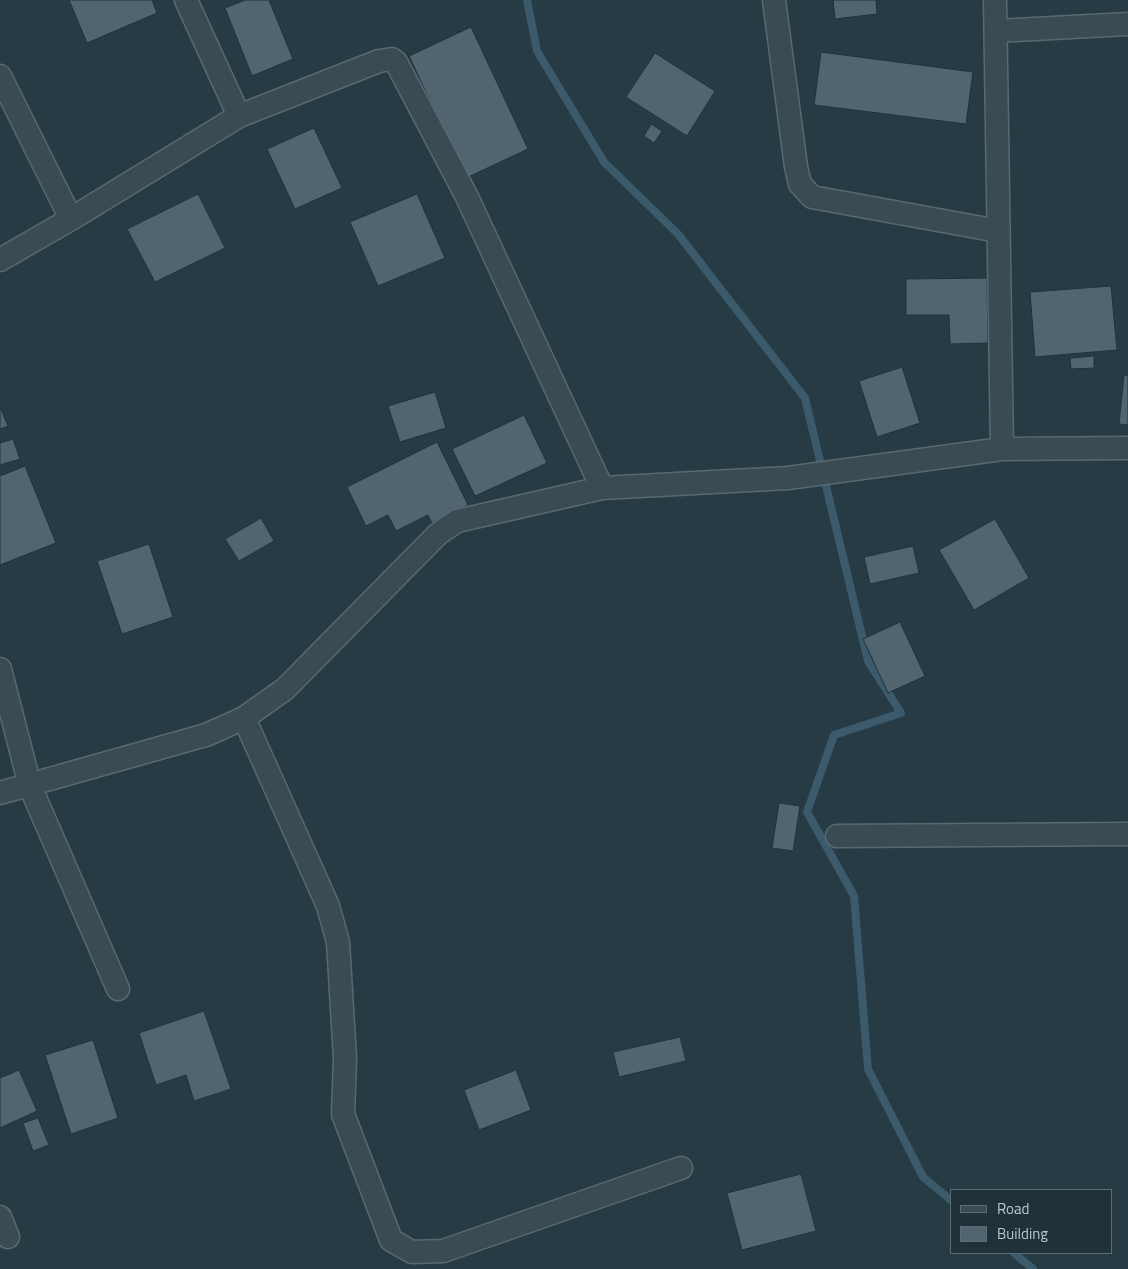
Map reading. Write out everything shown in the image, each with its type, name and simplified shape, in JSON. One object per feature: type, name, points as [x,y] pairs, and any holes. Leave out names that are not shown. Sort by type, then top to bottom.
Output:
[{"type":"street","points":[[186,0],[238,116]]},
{"type":"street","points":[[774,0],[796,167],[800,184],[812,197],[998,231]]},
{"type":"street","points":[[995,0],[1002,449]]},
{"type":"street","points":[[996,31],[1128,24]]},
{"type":"street","points":[[0,260],[71,219],[238,116],[379,61],[392,59],[396,62],[466,197],[602,488]]},
{"type":"street","points":[[0,76],[71,219]]},
{"type":"street","points":[[0,793],[206,735],[244,718],[285,689],[438,534],[457,522],[602,488],[788,478],[1002,449],[1128,448]]},
{"type":"street","points":[[0,669],[30,786],[118,989]]},
{"type":"street","points":[[244,718],[328,906],[338,942],[345,1059],[343,1114],[391,1240],[412,1252],[443,1251],[681,1168]]},
{"type":"street","points":[[837,836],[1128,834]]},
{"type":"building","points":[[69,0],[152,0],[157,13],[87,43]]},
{"type":"building","points":[[245,0],[269,0],[293,59],[252,76],[225,8]]},
{"type":"building","points":[[833,0],[876,0],[877,14],[835,19]]},
{"type":"building","points":[[471,27],[528,149],[466,178],[409,56]]},
{"type":"building","points":[[821,52],[973,72],[966,124],[814,105]]},
{"type":"building","points":[[655,53],[715,91],[687,136],[626,97]]},
{"type":"building","points":[[651,124],[662,131],[654,143],[644,136]]},
{"type":"building","points":[[314,128],[342,188],[295,209],[267,149]]},
{"type":"building","points":[[198,194],[225,248],[155,282],[127,229]]},
{"type":"building","points":[[417,194],[445,258],[378,286],[350,222]]},
{"type":"building","points":[[987,278],[988,343],[950,344],[949,315],[906,315],[906,279]]},
{"type":"building","points":[[1111,286],[1117,350],[1035,357],[1030,292]]},
{"type":"building","points":[[1094,356],[1094,368],[1071,369],[1070,358]]},
{"type":"building","points":[[902,367],[920,423],[877,437],[859,381]]},
{"type":"building","points":[[1124,375],[1128,376],[1128,425],[1119,424]]},
{"type":"building","points":[[435,392],[446,428],[400,442],[388,406]]},
{"type":"building","points":[[0,407],[8,426],[0,429]]},
{"type":"building","points":[[524,415],[547,463],[475,496],[452,449]]},
{"type":"building","points":[[13,439],[20,459],[0,465],[0,443]]},
{"type":"building","points":[[437,442],[468,505],[432,523],[428,515],[396,531],[388,515],[366,526],[347,487]]},
{"type":"building","points":[[25,466],[56,543],[0,565],[0,476]]},
{"type":"building","points":[[261,518],[274,541],[239,561],[225,539]]},
{"type":"building","points":[[995,519],[1029,578],[974,610],[939,550]]},
{"type":"building","points":[[149,544],[173,617],[122,634],[97,561]]},
{"type":"building","points":[[913,546],[919,573],[870,584],[864,557]]},
{"type":"building","points":[[900,622],[925,676],[888,693],[863,639]]},
{"type":"building","points":[[779,803],[800,806],[793,851],[772,848]]},
{"type":"building","points":[[204,1011],[231,1089],[194,1101],[186,1075],[156,1085],[139,1033]]},
{"type":"building","points":[[680,1037],[686,1061],[619,1077],[613,1052]]},
{"type":"building","points":[[93,1040],[118,1118],[71,1134],[45,1055]]},
{"type":"building","points":[[19,1070],[37,1111],[0,1128],[0,1078]]},
{"type":"building","points":[[516,1070],[531,1110],[479,1130],[464,1090]]},
{"type":"building","points":[[38,1118],[49,1145],[33,1151],[23,1123]]},
{"type":"building","points":[[801,1174],[816,1231],[742,1250],[727,1193]]},
{"type":"waterway","points":[[527,0],[537,51],[604,162],[678,234],[805,398],[868,661],[901,713],[834,735],[807,812],[854,896],[868,1069],[923,1177],[950,1199]]},
{"type":"waterway","points":[[1015,1254],[1033,1269]]}]
